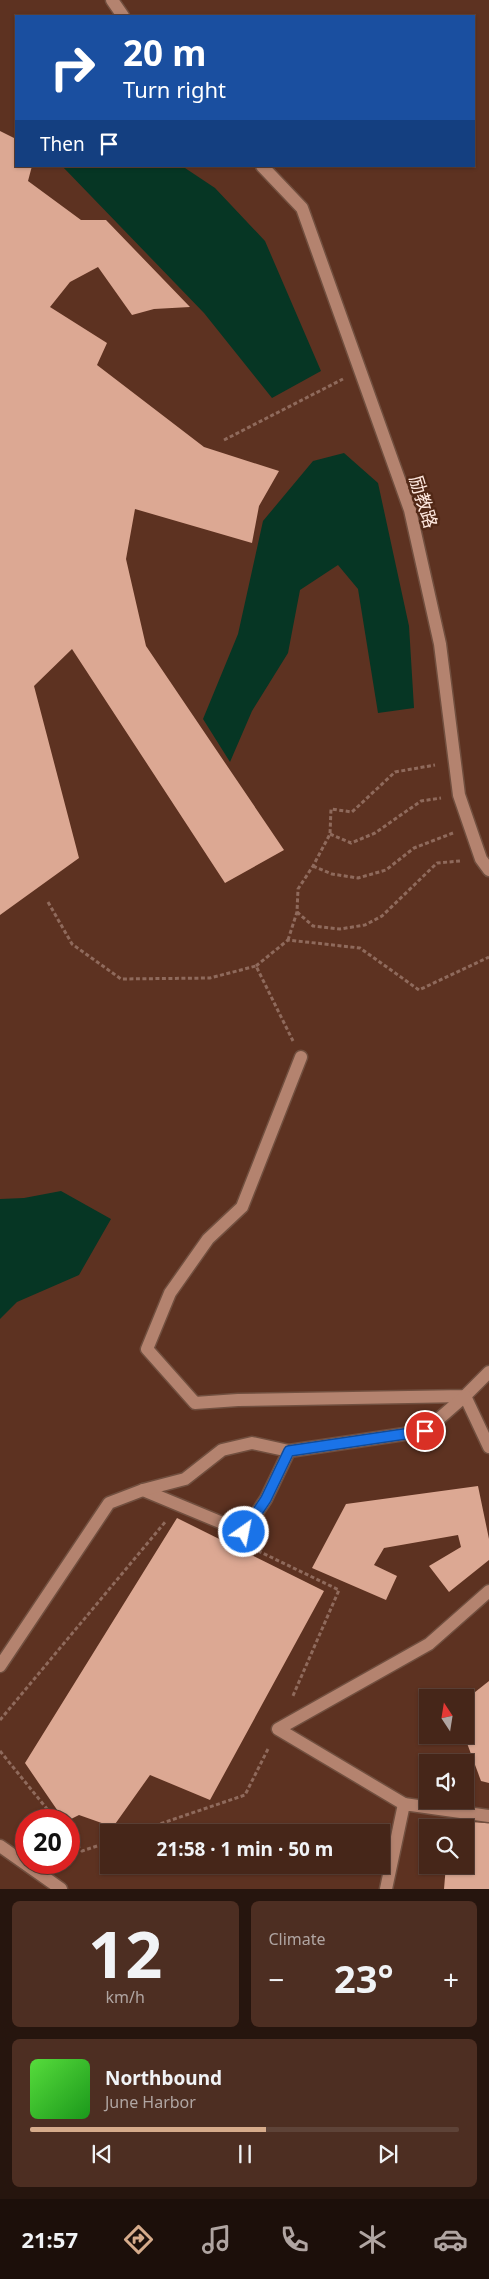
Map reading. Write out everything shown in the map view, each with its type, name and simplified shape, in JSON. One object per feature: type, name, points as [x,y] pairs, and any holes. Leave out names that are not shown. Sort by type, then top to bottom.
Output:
[{"type":"lane","points":[[112,0],[122,15]]},
{"type":"lane","name":"励教路","points":[[263,167],[302,208],[410,510],[440,644],[453,762],[459,795],[481,859],[489,870]]},
{"type":"lane","points":[[301,1057],[242,1208],[208,1239],[170,1293],[148,1349],[195,1403],[238,1400],[465,1396]]},
{"type":"lane","points":[[0,1666],[109,1503],[143,1490],[185,1479],[222,1450],[252,1443],[289,1451],[425,1431],[489,1372]]},
{"type":"lane","points":[[465,1396],[489,1447]]},
{"type":"lane","points":[[143,1490],[244,1532],[266,1499],[289,1451]]},
{"type":"lane","points":[[489,1591],[429,1644],[278,1729],[404,1804],[489,1816]]},
{"type":"lane","points":[[386,1889],[404,1804]]},
{"type":"lane","points":[[0,1846],[61,1889]]},
{"type":"path","points":[[224,440],[359,371]]},
{"type":"path","points":[[48,902],[72,944],[121,980],[210,978],[256,966],[288,940],[297,912],[298,889],[330,834],[331,809],[352,812],[395,772],[453,762]]},
{"type":"path","points":[[330,834],[351,843],[375,833],[421,801],[459,795]]},
{"type":"path","points":[[313,866],[332,874],[358,878],[386,870],[414,848],[470,826]]},
{"type":"path","points":[[297,912],[313,926],[340,929],[365,925],[382,916],[437,863],[481,859]]},
{"type":"path","points":[[288,940],[360,948],[419,990],[489,957]]},
{"type":"path","points":[[256,966],[301,1057]]},
{"type":"path","points":[[0,1720],[168,1518]]},
{"type":"path","points":[[160,1824],[246,1795],[278,1729],[339,1590],[244,1544]]},
{"type":"path","points":[[0,1751],[47,1809]]},
{"type":"path","points":[[80,1849],[82,1851],[100,1845]]},
{"type":"shaded area","points":[[63,167],[184,167],[215,188],[265,241],[321,371],[272,398],[204,313]]},
{"type":"shaded area","points":[[344,453],[378,483],[409,626],[414,708],[378,713],[358,589],[338,565],[300,590],[288,653],[252,711],[230,762],[203,719],[238,634],[263,521],[313,461]]},
{"type":"shaded area","points":[[61,1191],[111,1219],[79,1275],[17,1302],[0,1319],[0,1199],[24,1198]]},
{"type":"building","points":[[0,131],[15,138],[15,167],[32,167],[28,181],[81,220],[106,220],[190,307],[154,309],[132,315],[98,267],[70,282],[50,307],[107,343],[97,365],[204,447],[279,471],[259,506],[252,543],[135,509],[126,559],[146,646],[284,850],[225,883],[72,649],[34,686],[79,858],[0,915]]},
{"type":"building","points":[[478,1486],[489,1539],[489,1560],[449,1592],[429,1566],[461,1547],[458,1535],[384,1548],[374,1565],[397,1576],[386,1600],[312,1568],[346,1504]]},
{"type":"building","points":[[177,1518],[324,1591],[210,1800],[150,1775],[115,1824],[104,1824],[80,1815],[80,1809],[56,1809],[25,1763]]},
{"type":"building","points":[[489,1681],[489,1783],[481,1781],[474,1762],[474,1754],[471,1754],[467,1744],[474,1744],[474,1693]]},
{"type":"building","points":[[474,1822],[489,1823],[489,1889],[444,1889],[445,1874],[474,1874]]},
{"type":"route","points":[[244,1532],[266,1499],[289,1451],[425,1431]]}]
